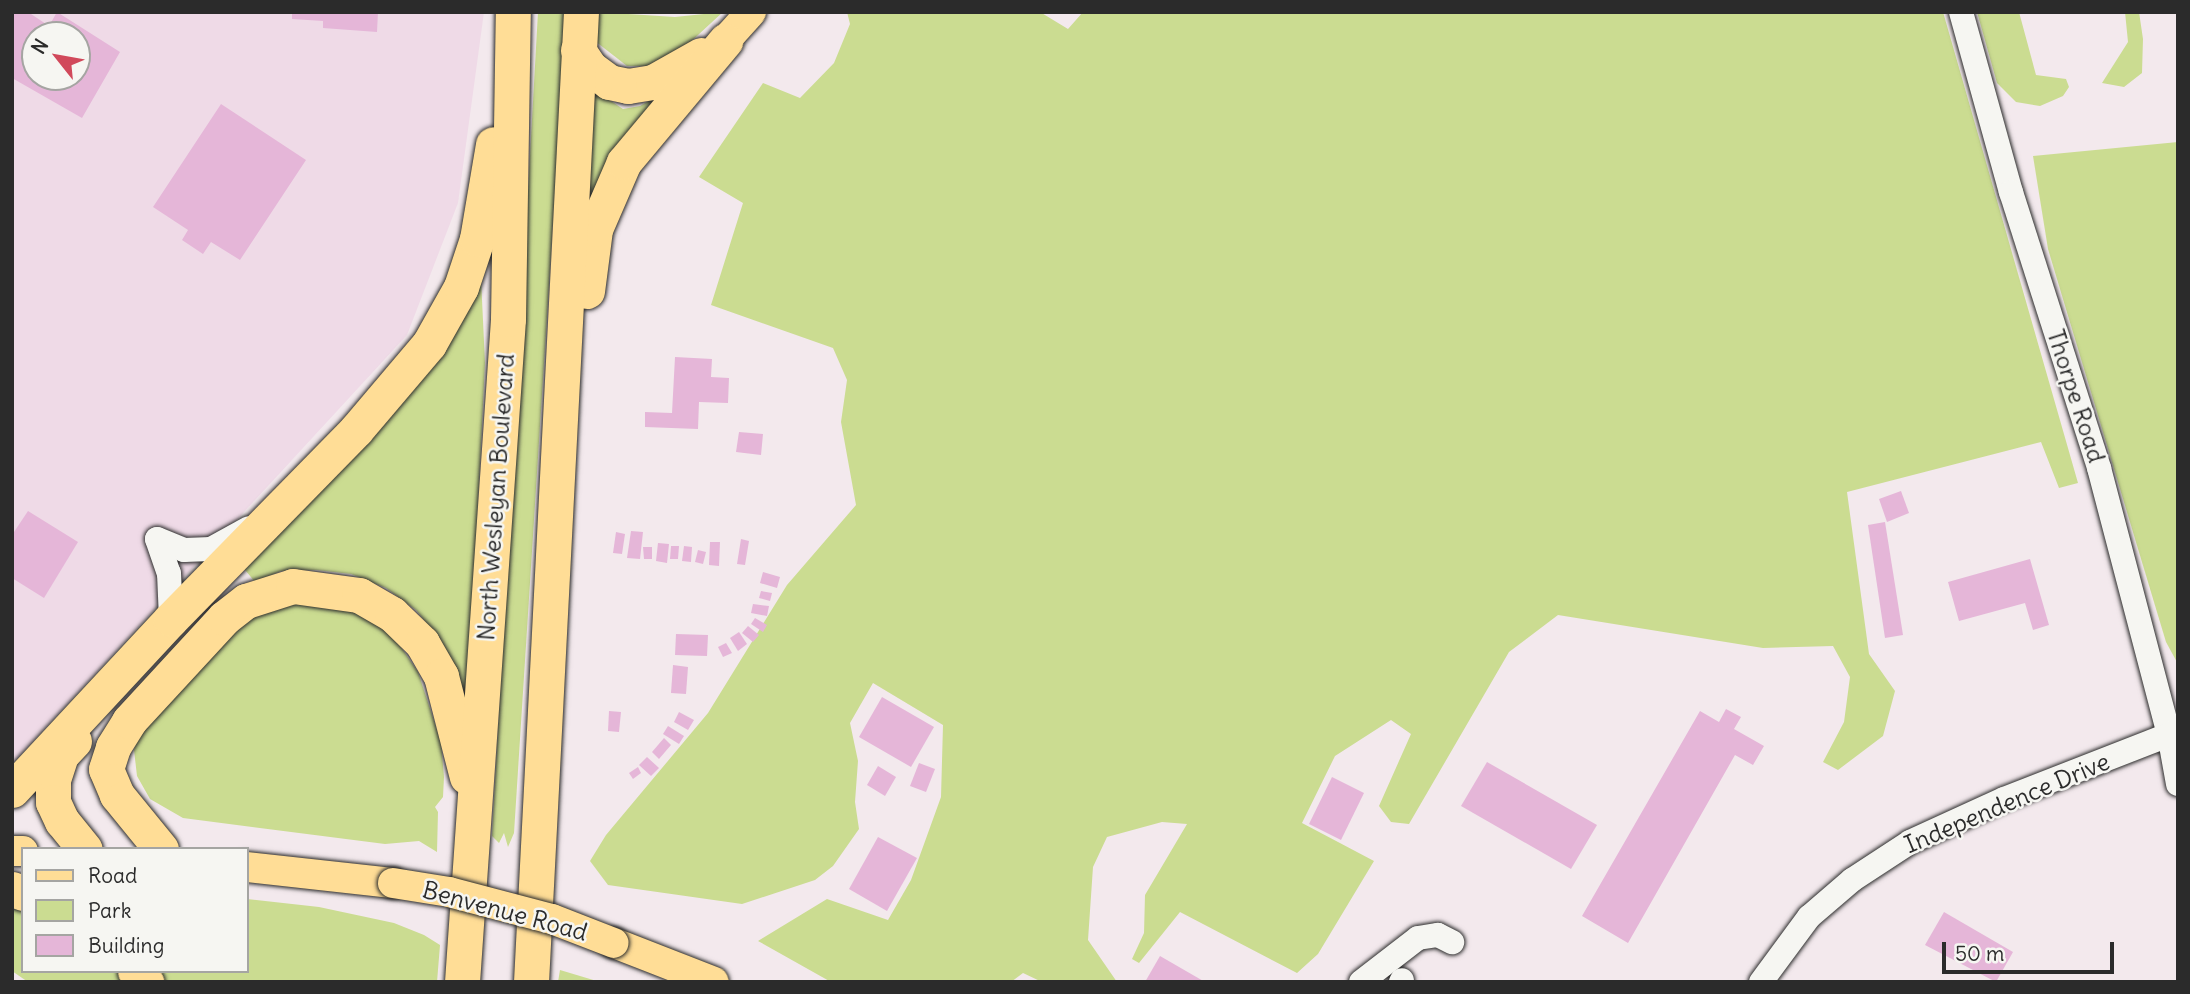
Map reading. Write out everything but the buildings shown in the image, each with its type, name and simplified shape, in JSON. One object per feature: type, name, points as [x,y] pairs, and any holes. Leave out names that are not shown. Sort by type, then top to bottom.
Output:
[{"type":"highway","points":[[531,982],[581,12]]},
{"type":"highway","points":[[83,847],[62,821],[53,802],[53,779],[61,755],[116,694],[171,619],[395,388],[429,344],[461,286],[477,239],[513,21]]},
{"type":"highway","name":"North Wesleyan Boulevard","points":[[463,982],[508,319],[513,21]]},
{"type":"highway","points":[[578,50],[590,68],[609,82],[628,86],[653,82],[725,41]]},
{"type":"highway","points":[[556,495],[595,229],[624,162],[725,41]]},
{"type":"highway","points":[[159,847],[117,795],[106,769],[113,747],[129,720],[223,618],[246,601],[293,586],[359,594],[392,614],[422,643],[441,676],[474,809]]},
{"type":"highway","points":[[12,790],[148,648]]},
{"type":"main road","points":[[725,41],[751,12]]},
{"type":"main road","name":"Benvenue Road","points":[[248,867],[449,892],[552,919],[714,982]]},
{"type":"street","name":"Thorpe Road","points":[[1961,12],[2011,192],[2099,468],[2174,732],[2178,784]]},
{"type":"street","points":[[171,619],[169,573],[157,539],[184,550],[211,549],[279,509]]},
{"type":"street","name":"Independence Drive","points":[[1761,982],[1810,917],[1852,880],[1910,842],[2004,799],[2174,732]]},
{"type":"street","points":[[1370,974],[1429,934],[1452,942]]},
{"type":"shaded area","points":[[12,12],[484,12],[458,203],[407,335],[12,764]]},
{"type":"green space","points":[[538,12],[565,12],[564,50],[514,833],[508,847],[504,833],[499,843],[492,836]]},
{"type":"green space","points":[[597,12],[675,17],[723,12],[686,46],[648,66],[627,66],[595,41]]},
{"type":"green space","points":[[847,12],[1040,12],[1068,29],[1083,12],[1943,12],[2078,483],[2059,488],[2041,442],[1847,492],[1869,654],[1895,691],[1883,736],[1838,770],[1823,762],[1844,722],[1850,677],[1833,646],[1763,648],[1558,615],[1509,652],[1409,824],[1391,822],[1379,806],[1411,734],[1391,720],[1335,756],[1302,823],[1374,861],[1318,954],[1297,973],[1180,912],[1139,963],[1132,959],[1144,933],[1145,895],[1187,824],[1162,822],[1107,837],[1093,867],[1088,940],[1117,982],[1042,982],[1023,973],[1011,982],[831,982],[758,941],[827,899],[888,920],[911,880],[941,797],[943,725],[873,683],[850,723],[858,761],[855,802],[859,829],[833,866],[815,880],[742,904],[608,885],[590,861],[606,835],[708,713],[787,585],[856,505],[841,422],[847,380],[833,348],[711,305],[743,203],[699,177],[763,83],[800,98],[834,63],[850,24]]},
{"type":"green space","points":[[1977,12],[2019,12],[2036,75],[2066,79],[2069,87],[2063,96],[2040,106],[2016,102],[1997,83]]},
{"type":"green space","points":[[2125,12],[2139,12],[2143,39],[2142,73],[2124,87],[2102,83],[2128,42]]},
{"type":"green space","points":[[593,89],[623,109],[640,106],[666,91],[584,223]]},
{"type":"green space","points":[[2178,142],[2178,664],[2166,642],[2048,249],[2033,156]]},
{"type":"green space","points":[[481,278],[485,363],[468,712],[440,640],[416,610],[386,588],[351,574],[316,570],[281,571],[255,582],[241,565]]},
{"type":"green space","points":[[319,602],[360,612],[394,637],[418,672],[441,742],[444,777],[443,797],[435,807],[438,812],[437,852],[419,841],[385,844],[183,818],[150,799],[137,776],[134,750],[140,730],[245,619],[281,603]]},
{"type":"green space","points":[[248,899],[319,907],[394,923],[424,935],[440,945],[437,982],[166,982],[159,973],[248,973]]},
{"type":"green space","points":[[12,908],[21,910],[21,973],[125,973],[134,982],[28,982],[12,971]]},
{"type":"green space","points":[[560,970],[600,982],[558,982]]}]
